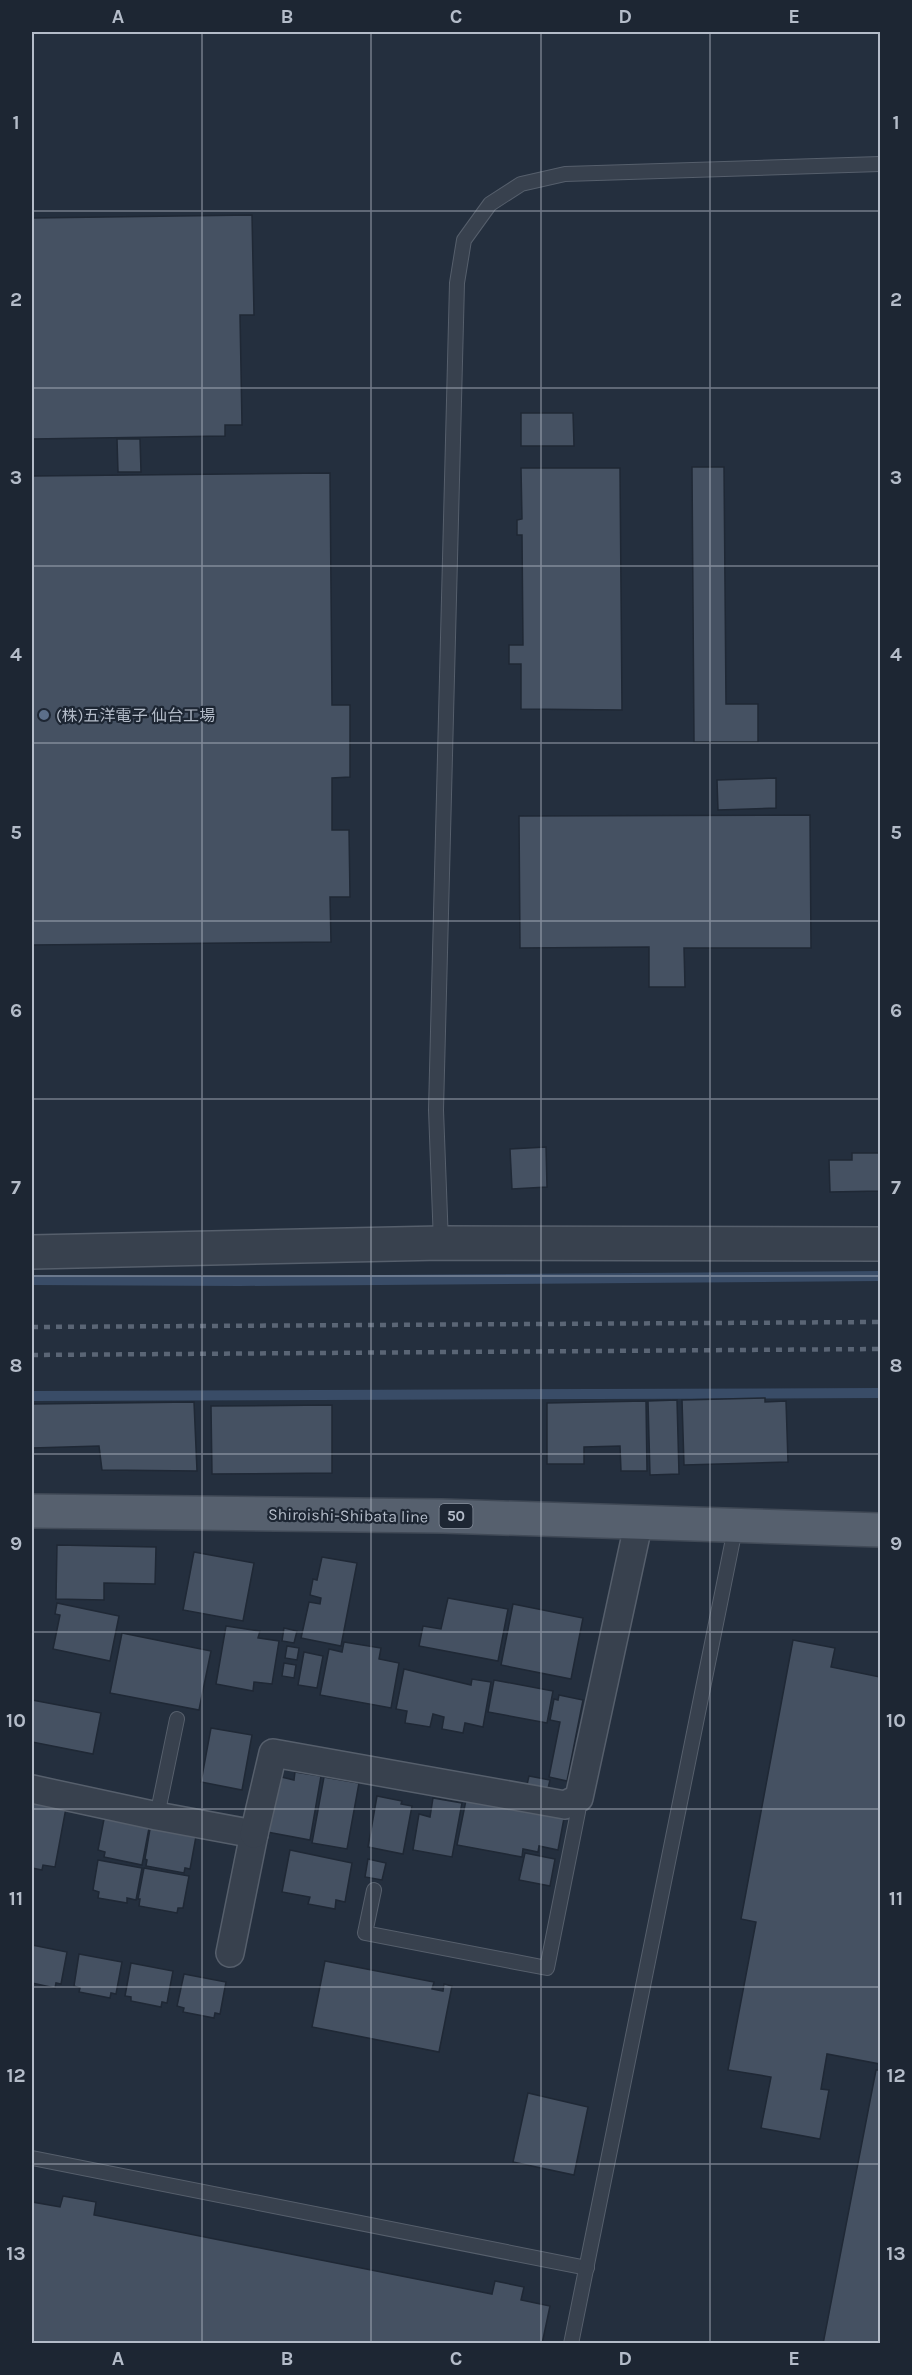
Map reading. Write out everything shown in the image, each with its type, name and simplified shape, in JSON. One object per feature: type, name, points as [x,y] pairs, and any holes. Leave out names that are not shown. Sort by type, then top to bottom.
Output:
[{"type":"main road","name":"Shiroishi-Shibata line","points":[[32,1517],[442,1516],[880,1530]]},
{"type":"street","points":[[32,1252],[441,1243],[880,1244]]},
{"type":"street","points":[[230,1953],[273,1753],[566,1805],[579,1798],[639,1521]]},
{"type":"street","points":[[32,1790],[254,1834]]},
{"type":"lane","points":[[441,1243],[436,1110],[457,282],[464,240],[490,204],[521,184],[565,174],[880,164]]},
{"type":"lane","points":[[571,2343],[736,1524]]},
{"type":"lane","points":[[157,1816],[177,1719]]},
{"type":"lane","points":[[374,1890],[365,1933],[547,1968],[579,1798]]},
{"type":"lane","points":[[32,2158],[586,2268]]},
{"type":"building","points":[[252,215],[254,315],[240,315],[242,425],[225,425],[225,436],[32,439],[32,218]]},
{"type":"building","points":[[521,413],[573,413],[574,446],[521,446]]},
{"type":"building","points":[[117,439],[140,439],[141,472],[118,472]]},
{"type":"building","points":[[692,467],[724,467],[726,704],[758,704],[758,742],[694,742]]},
{"type":"building","points":[[521,468],[620,468],[622,710],[521,709],[521,664],[509,664],[509,645],[523,645],[522,535],[517,535],[517,520],[522,519]]},
{"type":"building","points":[[330,473],[332,705],[350,705],[350,777],[332,778],[332,830],[349,830],[350,897],[330,897],[331,942],[32,945],[32,476]]},
{"type":"building","points":[[776,778],[776,808],[718,810],[717,780]]},
{"type":"building","points":[[810,815],[811,948],[684,948],[685,987],[649,987],[649,947],[520,948],[519,816]]},
{"type":"building","points":[[546,1147],[547,1187],[512,1189],[510,1149]]},
{"type":"building","points":[[852,1153],[880,1153],[880,1191],[830,1192],[829,1160],[852,1160]]},
{"type":"building","points":[[765,1398],[765,1402],[786,1401],[788,1462],[684,1465],[682,1400]]},
{"type":"building","points":[[677,1400],[679,1474],[650,1475],[648,1401]]},
{"type":"building","points":[[646,1401],[647,1471],[621,1471],[620,1446],[584,1447],[584,1464],[547,1464],[547,1403]]},
{"type":"building","points":[[194,1402],[197,1471],[102,1470],[99,1446],[32,1448],[32,1404]]},
{"type":"building","points":[[332,1405],[332,1473],[212,1474],[211,1406]]},
{"type":"building","points":[[57,1545],[156,1547],[155,1584],[104,1583],[104,1600],[56,1599]]},
{"type":"building","points":[[194,1552],[254,1563],[243,1621],[183,1610]]},
{"type":"building","points":[[322,1557],[357,1563],[341,1646],[301,1638],[309,1602],[320,1604],[321,1598],[310,1595],[313,1579],[317,1580]]},
{"type":"building","points":[[448,1598],[508,1609],[498,1661],[419,1646],[423,1626],[441,1629]]},
{"type":"building","points":[[57,1603],[119,1616],[110,1661],[53,1649],[60,1615],[55,1614]]},
{"type":"building","points":[[513,1604],[583,1618],[571,1679],[501,1665]]},
{"type":"building","points":[[226,1626],[260,1631],[258,1638],[279,1641],[272,1684],[254,1682],[253,1691],[216,1684]]},
{"type":"building","points":[[284,1628],[297,1631],[294,1643],[282,1641]]},
{"type":"building","points":[[122,1633],[211,1651],[199,1710],[110,1693]]},
{"type":"building","points":[[793,1640],[835,1648],[831,1667],[880,1677],[880,2064],[827,2054],[821,2089],[829,2090],[820,2139],[761,2128],[771,2077],[728,2070],[756,1922],[741,1919]]},
{"type":"building","points":[[344,1642],[381,1648],[379,1659],[399,1663],[391,1708],[320,1695],[329,1649],[342,1652]]},
{"type":"building","points":[[287,1646],[299,1648],[297,1660],[285,1658]]},
{"type":"building","points":[[304,1652],[323,1656],[317,1688],[298,1685]]},
{"type":"building","points":[[284,1663],[296,1665],[294,1678],[282,1676]]},
{"type":"building","points":[[404,1669],[471,1685],[472,1679],[491,1682],[483,1727],[465,1723],[463,1733],[442,1729],[444,1717],[433,1714],[430,1727],[405,1723],[407,1711],[396,1709]]},
{"type":"building","points":[[494,1680],[553,1691],[547,1723],[488,1712]]},
{"type":"building","points":[[559,1695],[583,1700],[567,1781],[549,1777],[560,1722],[550,1720],[554,1699],[558,1700]]},
{"type":"building","points":[[32,1700],[101,1713],[93,1754],[32,1742]]},
{"type":"building","points":[[211,1728],[252,1735],[242,1790],[201,1782]]},
{"type":"building","points":[[295,1772],[321,1776],[310,1840],[267,1832],[277,1776],[294,1780]]},
{"type":"building","points":[[529,1776],[550,1780],[547,1793],[526,1789]]},
{"type":"building","points":[[324,1777],[359,1783],[347,1849],[312,1843]]},
{"type":"building","points":[[467,1795],[565,1813],[558,1850],[539,1846],[538,1852],[523,1849],[522,1857],[457,1845]]},
{"type":"building","points":[[377,1796],[402,1801],[401,1804],[412,1806],[403,1854],[368,1847]]},
{"type":"building","points":[[433,1798],[462,1803],[452,1857],[413,1850],[419,1814],[430,1817]]},
{"type":"building","points":[[32,1802],[66,1808],[55,1867],[43,1865],[42,1870],[32,1868]]},
{"type":"building","points":[[105,1814],[150,1823],[142,1865],[104,1857],[105,1852],[98,1850]]},
{"type":"building","points":[[151,1823],[197,1831],[190,1869],[185,1868],[184,1873],[146,1866],[147,1860],[145,1859]]},
{"type":"building","points":[[290,1850],[352,1863],[345,1902],[336,1900],[335,1909],[308,1904],[310,1897],[282,1892]]},
{"type":"building","points":[[525,1853],[555,1859],[550,1886],[519,1880]]},
{"type":"building","points":[[368,1859],[386,1863],[382,1880],[365,1877]]},
{"type":"building","points":[[98,1860],[142,1868],[136,1900],[127,1898],[127,1903],[98,1898],[99,1892],[93,1890]]},
{"type":"building","points":[[144,1868],[189,1876],[183,1908],[178,1908],[177,1913],[139,1906],[140,1899],[138,1899]]},
{"type":"building","points":[[32,1945],[67,1952],[61,1984],[56,1983],[55,1988],[32,1983]]},
{"type":"building","points":[[79,1954],[122,1962],[116,1994],[111,1993],[110,1998],[79,1992],[80,1988],[74,1986]]},
{"type":"building","points":[[325,1961],[434,1982],[432,1989],[443,1991],[444,1984],[452,1986],[439,2052],[312,2027]]},
{"type":"building","points":[[131,1963],[173,1971],[167,2003],[162,2002],[161,2007],[131,2001],[131,1997],[125,1996]]},
{"type":"building","points":[[184,1974],[226,1982],[220,2014],[215,2013],[214,2018],[183,2012],[184,2008],[177,2006]]},
{"type":"building","points":[[876,2070],[880,2070],[880,2344],[823,2344]]},
{"type":"building","points":[[528,2093],[588,2107],[574,2175],[513,2162]]},
{"type":"building","points":[[63,2196],[96,2202],[94,2215],[492,2294],[495,2281],[524,2287],[521,2300],[550,2306],[542,2344],[32,2344],[32,2202],[60,2207]]},
{"type":"waterway","points":[[32,1280],[240,1281],[880,1276]]},
{"type":"waterway","points":[[32,1396],[880,1393]]},
{"type":"railway","points":[[32,1327],[880,1322]]},
{"type":"railway","points":[[32,1355],[880,1349]]},
{"type":"place","name":"(株)五洋電子 仙台工場","points":[[44,715]]}]
